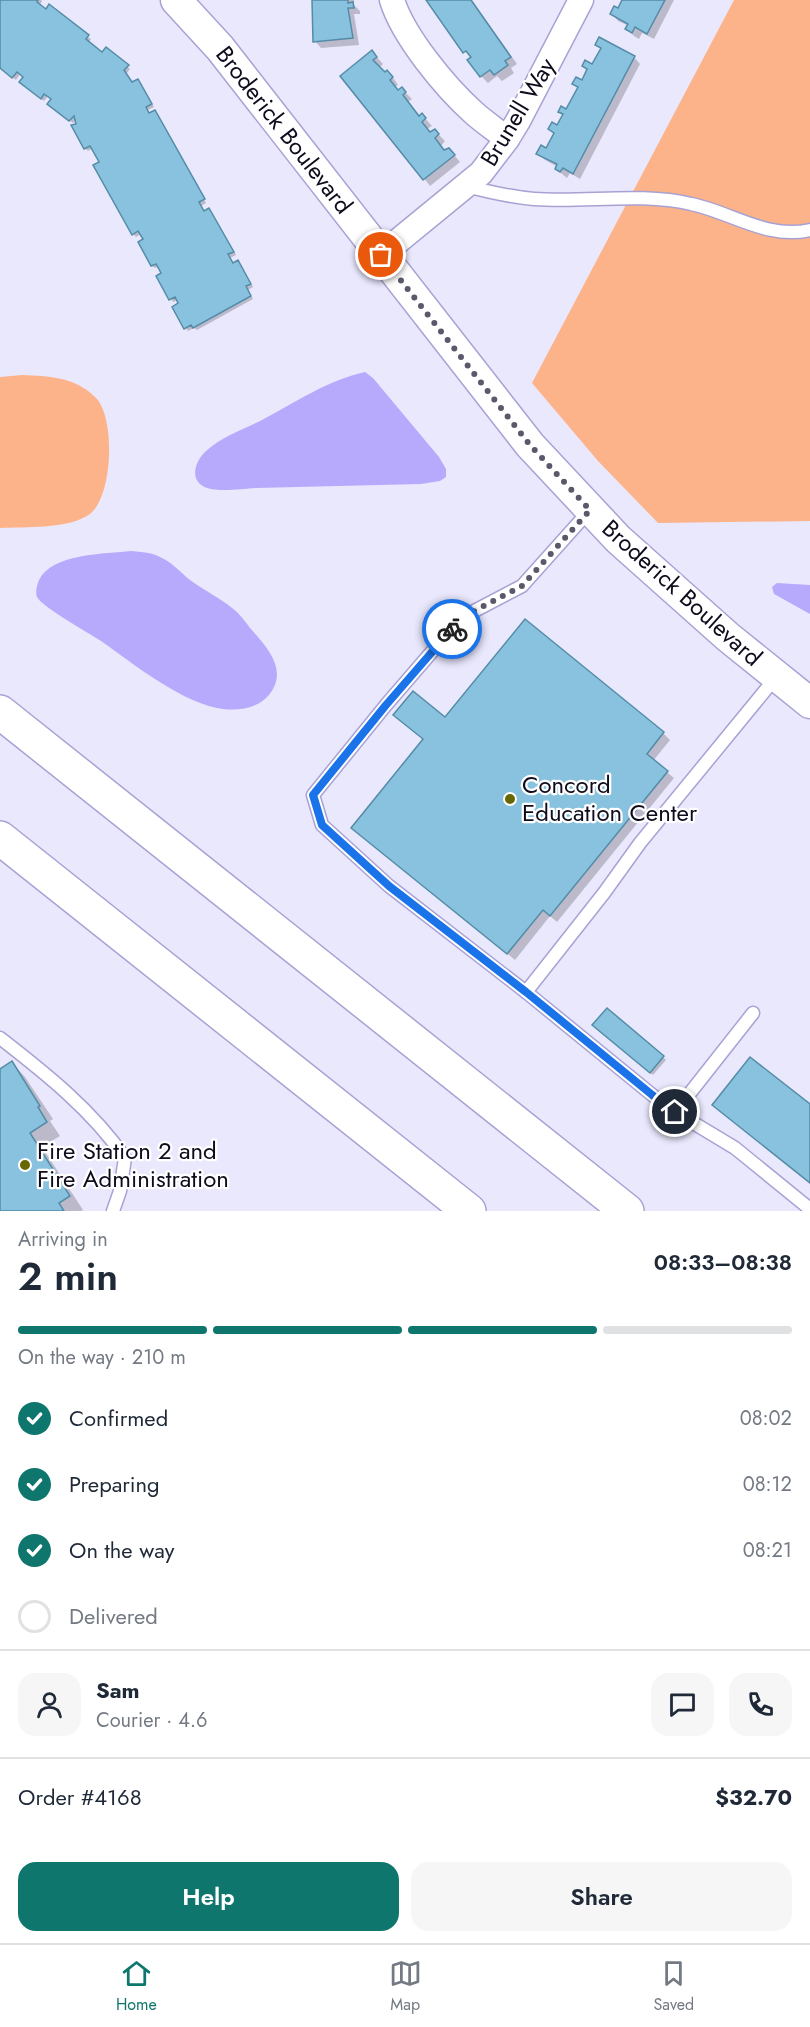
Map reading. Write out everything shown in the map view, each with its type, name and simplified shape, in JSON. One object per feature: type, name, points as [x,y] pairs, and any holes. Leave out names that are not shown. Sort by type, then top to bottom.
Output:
[{"type":"highway","points":[[0,712],[627,1211]]},
{"type":"highway","points":[[0,838],[469,1211]]},
{"type":"street","name":"Broderick Boulevard","points":[[176,0],[220,48],[530,445],[590,510],[669,585],[728,637],[810,703]]},
{"type":"street","points":[[392,0],[400,22],[409,37],[447,85],[473,113],[507,139]]},
{"type":"street","name":"Brunell Way","points":[[381,255],[481,173],[507,139],[581,0]]},
{"type":"lane","points":[[466,186],[500,195],[535,199],[667,200],[712,209],[764,230],[780,232],[810,230]]},
{"type":"lane","points":[[590,510],[522,586],[461,618],[386,705],[313,795],[322,825],[389,886],[526,992],[667,1107],[735,1148],[810,1209]]},
{"type":"lane","points":[[526,992],[640,843],[777,676]]},
{"type":"lane","points":[[675,1112],[753,1013]]},
{"type":"lane","points":[[0,1038],[48,1076],[111,1138],[125,1158],[120,1191],[113,1211]]},
{"type":"shaded area","points":[[734,0],[810,0],[810,521],[658,523],[598,461],[532,383]]},
{"type":"shaded area","points":[[365,372],[373,378],[439,457],[446,469],[446,477],[440,481],[421,484],[224,490],[207,488],[197,481],[196,465],[206,451],[219,442],[325,386]]},
{"type":"shaded area","points":[[22,375],[52,377],[79,385],[95,397],[102,407],[109,438],[107,474],[98,505],[90,514],[81,519],[59,525],[0,528],[0,377]]},
{"type":"shaded area","points":[[131,551],[163,558],[190,580],[235,610],[263,643],[273,659],[277,677],[275,686],[265,699],[248,708],[235,709],[208,706],[192,700],[143,671],[56,613],[37,597],[39,580],[55,564],[94,554]]},
{"type":"shaded area","points":[[777,583],[810,585],[810,614],[774,594],[772,587]]},
{"type":"building","points":[[0,0],[38,0],[37,2],[46,9],[49,4],[89,35],[86,39],[102,52],[106,47],[129,65],[124,70],[132,82],[138,79],[152,104],[146,107],[149,113],[155,110],[205,199],[199,202],[204,211],[209,208],[234,252],[228,254],[233,263],[238,260],[251,284],[246,286],[251,296],[193,328],[191,325],[184,329],[172,307],[178,303],[175,297],[169,300],[156,276],[161,273],[156,264],[151,266],[138,242],[143,239],[138,231],[132,235],[93,165],[99,162],[90,146],[84,149],[71,125],[76,124],[74,116],[69,121],[47,104],[51,99],[44,94],[41,99],[19,82],[23,77],[17,72],[12,78],[0,68]]},
{"type":"building","points":[[312,0],[353,2],[354,8],[348,8],[353,38],[313,42]]},
{"type":"building","points":[[426,0],[471,0],[511,57],[505,61],[508,65],[494,75],[490,70],[480,77],[467,60],[471,57],[466,51],[463,53]]},
{"type":"building","points":[[622,0],[665,0],[647,34],[635,27],[632,33],[625,29],[628,24],[610,14],[614,6],[618,8]]},
{"type":"building","points":[[599,37],[635,56],[573,174],[563,168],[560,172],[555,169],[557,164],[536,154],[541,145],[546,148],[554,133],[548,129],[552,122],[557,125],[563,114],[558,112],[561,106],[566,109],[578,87],[572,84],[576,77],[582,80],[587,69],[582,66],[585,60],[592,64],[601,48],[595,45]]},
{"type":"building","points":[[372,50],[377,57],[373,60],[393,77],[390,80],[398,90],[402,87],[406,92],[403,95],[419,116],[422,113],[426,118],[422,122],[430,132],[435,129],[439,134],[435,138],[444,150],[449,148],[455,155],[423,180],[340,76]]},
{"type":"building","name":"Concord Education Center","points":[[525,619],[664,732],[647,754],[668,771],[550,916],[543,910],[507,954],[351,828],[423,739],[393,715],[413,691],[445,717]]},
{"type":"building","points":[[607,1008],[664,1056],[650,1073],[592,1025]]},
{"type":"building","points":[[750,1057],[810,1104],[810,1183],[712,1105]]},
{"type":"building","name":"Fire Station 2 and Fire Administration","points":[[12,1061],[40,1106],[38,1107],[47,1122],[30,1133],[70,1196],[59,1203],[64,1211],[0,1211],[0,1069]]},
{"type":"way so far","points":[[381,255],[530,445],[590,510],[522,586],[461,618],[452,629]]},
{"type":"place","name":"Concord Education Center","points":[[510,799]]},
{"type":"place","name":"Fire Station 2 and Fire Administration","points":[[25,1165]]},
{"type":"route","points":[[452,629],[386,705],[313,795],[322,825],[389,886],[675,1112]]}]
